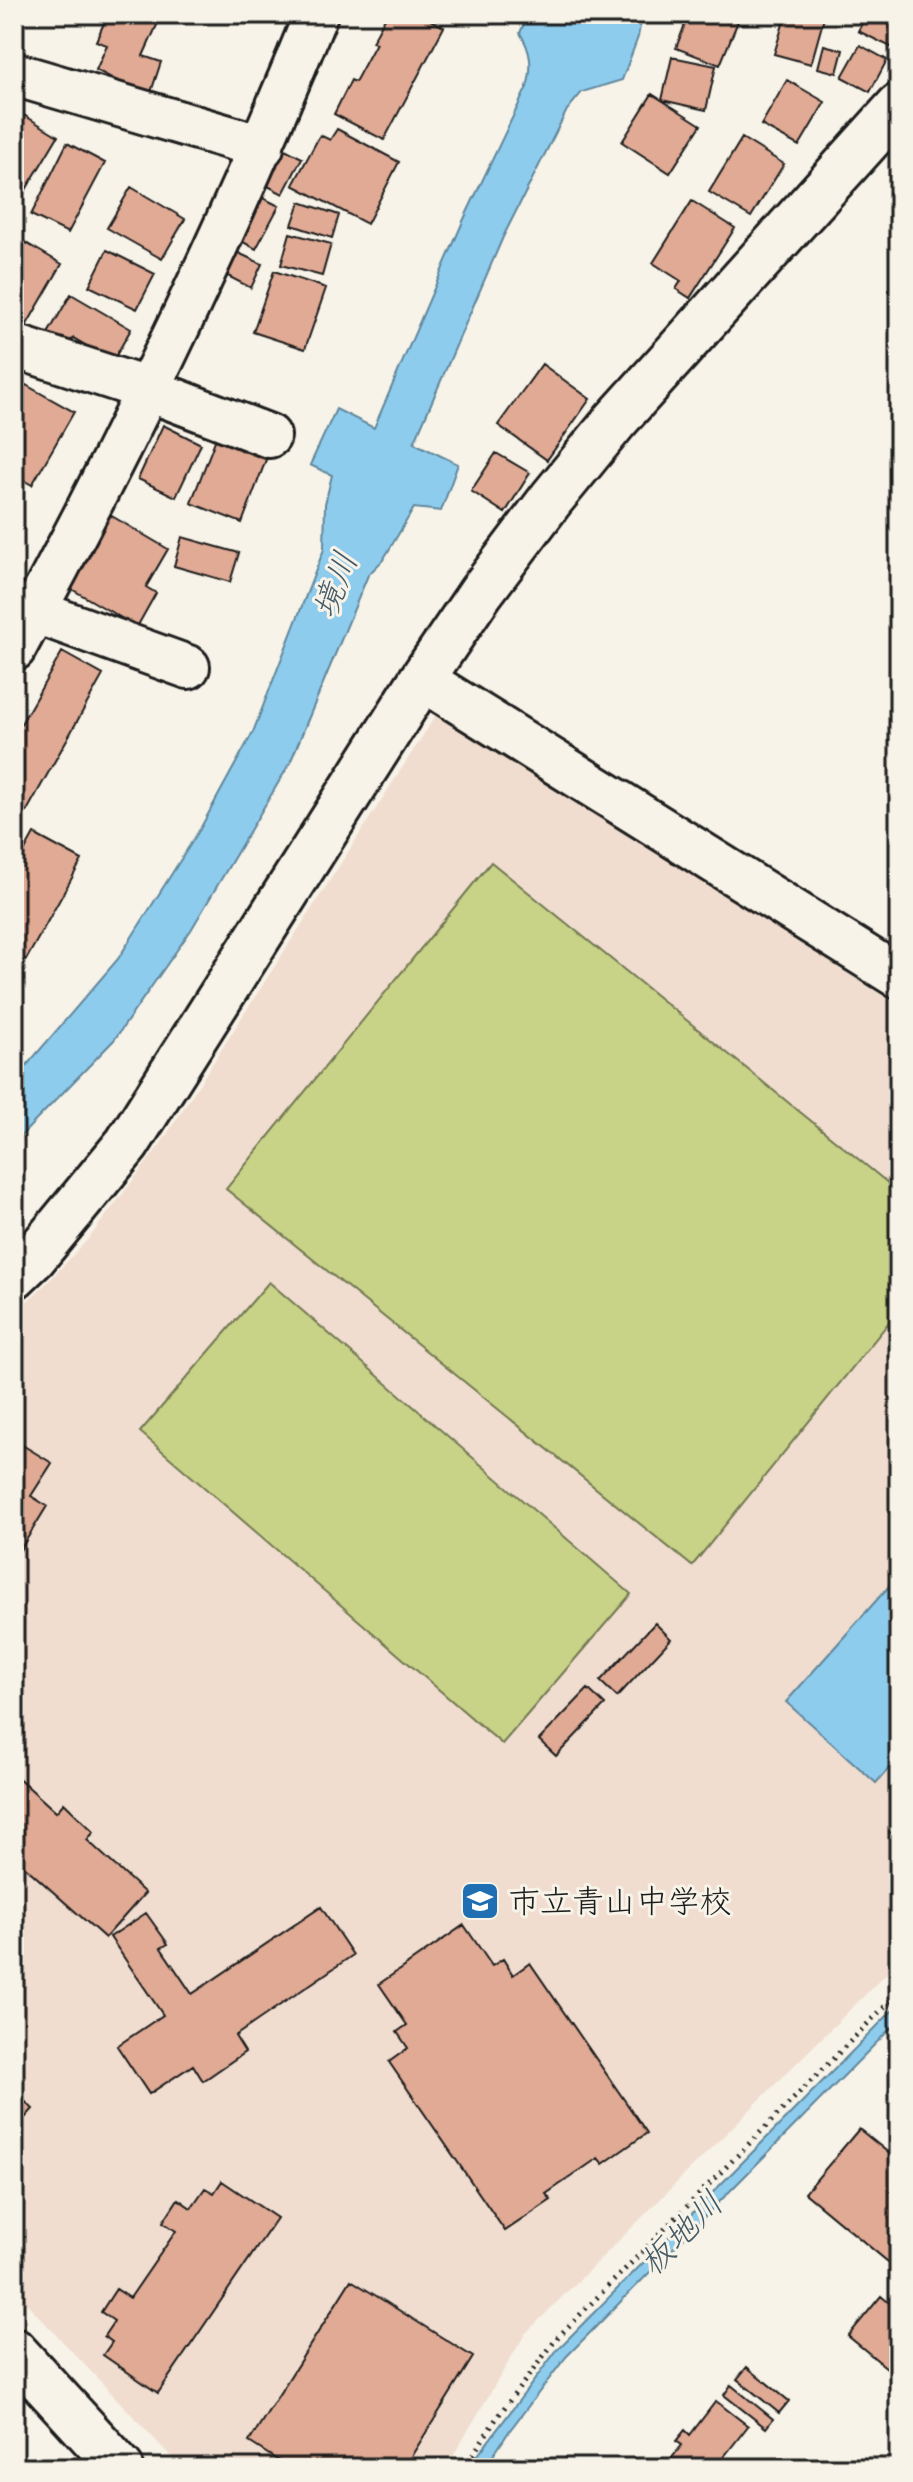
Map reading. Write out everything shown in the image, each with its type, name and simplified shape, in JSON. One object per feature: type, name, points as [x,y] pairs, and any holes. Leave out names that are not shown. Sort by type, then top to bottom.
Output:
[{"type":"street","points":[[14,649],[24,608],[149,390],[262,147],[316,14]]},
{"type":"street","points":[[14,74],[262,147]]},
{"type":"street","points":[[14,1276],[34,1257],[127,1144],[422,679],[552,498],[615,421],[899,106]]},
{"type":"street","points":[[14,346],[149,390],[269,436]]},
{"type":"street","points":[[24,608],[188,667]]},
{"type":"street","points":[[422,679],[899,977]]},
{"type":"street","points":[[14,2351],[121,2468]]},
{"type":"path","points":[[464,2468],[498,2416],[558,2337],[899,1992]]},
{"type":"shaded area","points":[[438,712],[899,1006],[899,1961],[525,2334],[446,2468],[182,2468],[14,2290],[14,1313],[89,1238],[160,1145]]},
{"type":"green space","points":[[491,862],[899,1192],[899,1310],[692,1566],[226,1189]]},
{"type":"green space","points":[[269,1282],[631,1594],[502,1744],[140,1432]]},
{"type":"water","name":"境川","points":[[528,14],[628,14],[640,26],[622,80],[582,92],[567,110],[503,237],[414,443],[458,464],[441,511],[414,508],[383,560],[368,575],[290,763],[191,930],[114,1040],[14,1143],[14,1080],[118,959],[200,829],[253,732],[324,549],[325,504],[332,475],[310,465],[336,409],[374,428],[464,219],[527,87],[530,59],[520,33]]},
{"type":"water","points":[[899,1575],[899,1757],[876,1783],[786,1702]]},
{"type":"water","name":"板地川","points":[[899,2004],[899,2020],[566,2357],[485,2468],[472,2468],[478,2455],[557,2350]]},
{"type":"building","points":[[108,14],[162,14],[143,56],[161,62],[151,92],[121,83],[96,70],[107,45],[96,41]]},
{"type":"building","points":[[387,14],[419,14],[444,27],[384,140],[334,114],[351,80],[355,82],[376,43],[372,42]]},
{"type":"building","points":[[689,14],[741,14],[720,65],[676,48]]},
{"type":"building","points":[[786,14],[825,14],[811,64],[774,54]]},
{"type":"building","points":[[867,14],[899,14],[899,51],[858,31]]},
{"type":"building","points":[[824,45],[843,50],[837,73],[818,68]]},
{"type":"building","points":[[860,45],[887,60],[870,92],[842,77]]},
{"type":"building","points":[[672,57],[716,66],[706,110],[662,100]]},
{"type":"building","points":[[787,80],[825,102],[799,146],[761,125]]},
{"type":"building","points":[[652,94],[701,125],[670,173],[622,142]]},
{"type":"building","points":[[14,109],[58,136],[18,203],[14,200]]},
{"type":"building","points":[[337,129],[399,162],[367,224],[293,185],[320,135],[330,140]]},
{"type":"building","points":[[742,138],[784,164],[751,217],[709,192]]},
{"type":"building","points":[[67,143],[105,163],[68,233],[31,215]]},
{"type":"building","points":[[283,148],[302,158],[283,194],[264,184]]},
{"type":"building","points":[[131,187],[185,219],[162,259],[107,228]]},
{"type":"building","points":[[253,193],[279,206],[256,249],[230,235]]},
{"type":"building","points":[[692,201],[735,228],[690,298],[676,289],[681,281],[653,263]]},
{"type":"building","points":[[300,202],[339,215],[332,238],[292,225]]},
{"type":"building","points":[[290,233],[331,244],[322,276],[281,265]]},
{"type":"building","points":[[14,236],[62,264],[25,328],[14,322]]},
{"type":"building","points":[[230,249],[262,264],[251,288],[218,271]]},
{"type":"building","points":[[107,250],[155,274],[137,309],[89,286]]},
{"type":"building","points":[[274,271],[326,288],[305,349],[253,332]]},
{"type":"building","points":[[71,294],[131,329],[113,361],[73,338],[67,349],[46,337]]},
{"type":"building","points":[[542,364],[590,399],[547,460],[498,425]]},
{"type":"building","points":[[17,380],[74,412],[32,485],[14,475],[14,386]]},
{"type":"building","points":[[163,425],[201,444],[176,497],[138,479]]},
{"type":"building","points":[[216,438],[267,457],[242,523],[191,503]]},
{"type":"building","points":[[496,453],[530,473],[505,513],[471,491]]},
{"type":"building","points":[[14,510],[21,514],[14,527]]},
{"type":"building","points":[[110,515],[168,549],[146,587],[156,593],[137,627],[68,587]]},
{"type":"building","points":[[182,537],[239,553],[230,582],[174,566]]},
{"type":"building","points":[[62,652],[103,675],[14,834],[14,736]]},
{"type":"building","points":[[34,834],[82,860],[26,960],[14,954],[14,870]]},
{"type":"building","points":[[14,1440],[52,1463],[31,1496],[47,1506],[14,1560]]},
{"type":"building","points":[[655,1623],[671,1639],[617,1697],[600,1681]]},
{"type":"building","points":[[588,1689],[605,1705],[556,1756],[539,1740]]},
{"type":"building","points":[[14,1774],[56,1812],[64,1803],[94,1832],[87,1840],[145,1893],[105,1938],[14,1857]]},
{"type":"building","points":[[321,1907],[353,1955],[235,2036],[245,2052],[203,2081],[193,2065],[149,2094],[117,2046],[163,2015],[110,1937],[146,1913],[168,1944],[161,1948],[192,1994]]},
{"type":"building","points":[[464,1925],[492,1966],[503,1959],[513,1975],[530,1963],[647,2133],[603,2164],[598,2158],[546,2194],[551,2200],[505,2231],[389,2062],[408,2048],[397,2032],[407,2025],[379,1984]]},
{"type":"building","points":[[14,2091],[33,2109],[14,2130]]},
{"type":"building","points":[[859,2129],[890,2154],[897,2145],[899,2147],[899,2271],[805,2193]]},
{"type":"building","points":[[222,2181],[277,2218],[158,2393],[103,2355],[112,2342],[104,2336],[114,2321],[101,2312],[116,2289],[130,2298],[176,2231],[163,2222],[178,2199],[191,2208],[205,2188],[214,2193]]},
{"type":"building","points":[[351,2280],[473,2357],[404,2468],[290,2468],[249,2442]]},
{"type":"building","points":[[881,2296],[899,2311],[899,2378],[848,2336]]},
{"type":"building","points":[[747,2367],[789,2401],[779,2413],[737,2379]]},
{"type":"building","points":[[731,2385],[773,2419],[766,2428],[724,2395]]},
{"type":"building","points":[[716,2401],[748,2426],[715,2468],[664,2468],[682,2445],[676,2441],[685,2430],[690,2435]]},
{"type":"place","name":"市立青山中学校","points":[[480,1901]]}]
